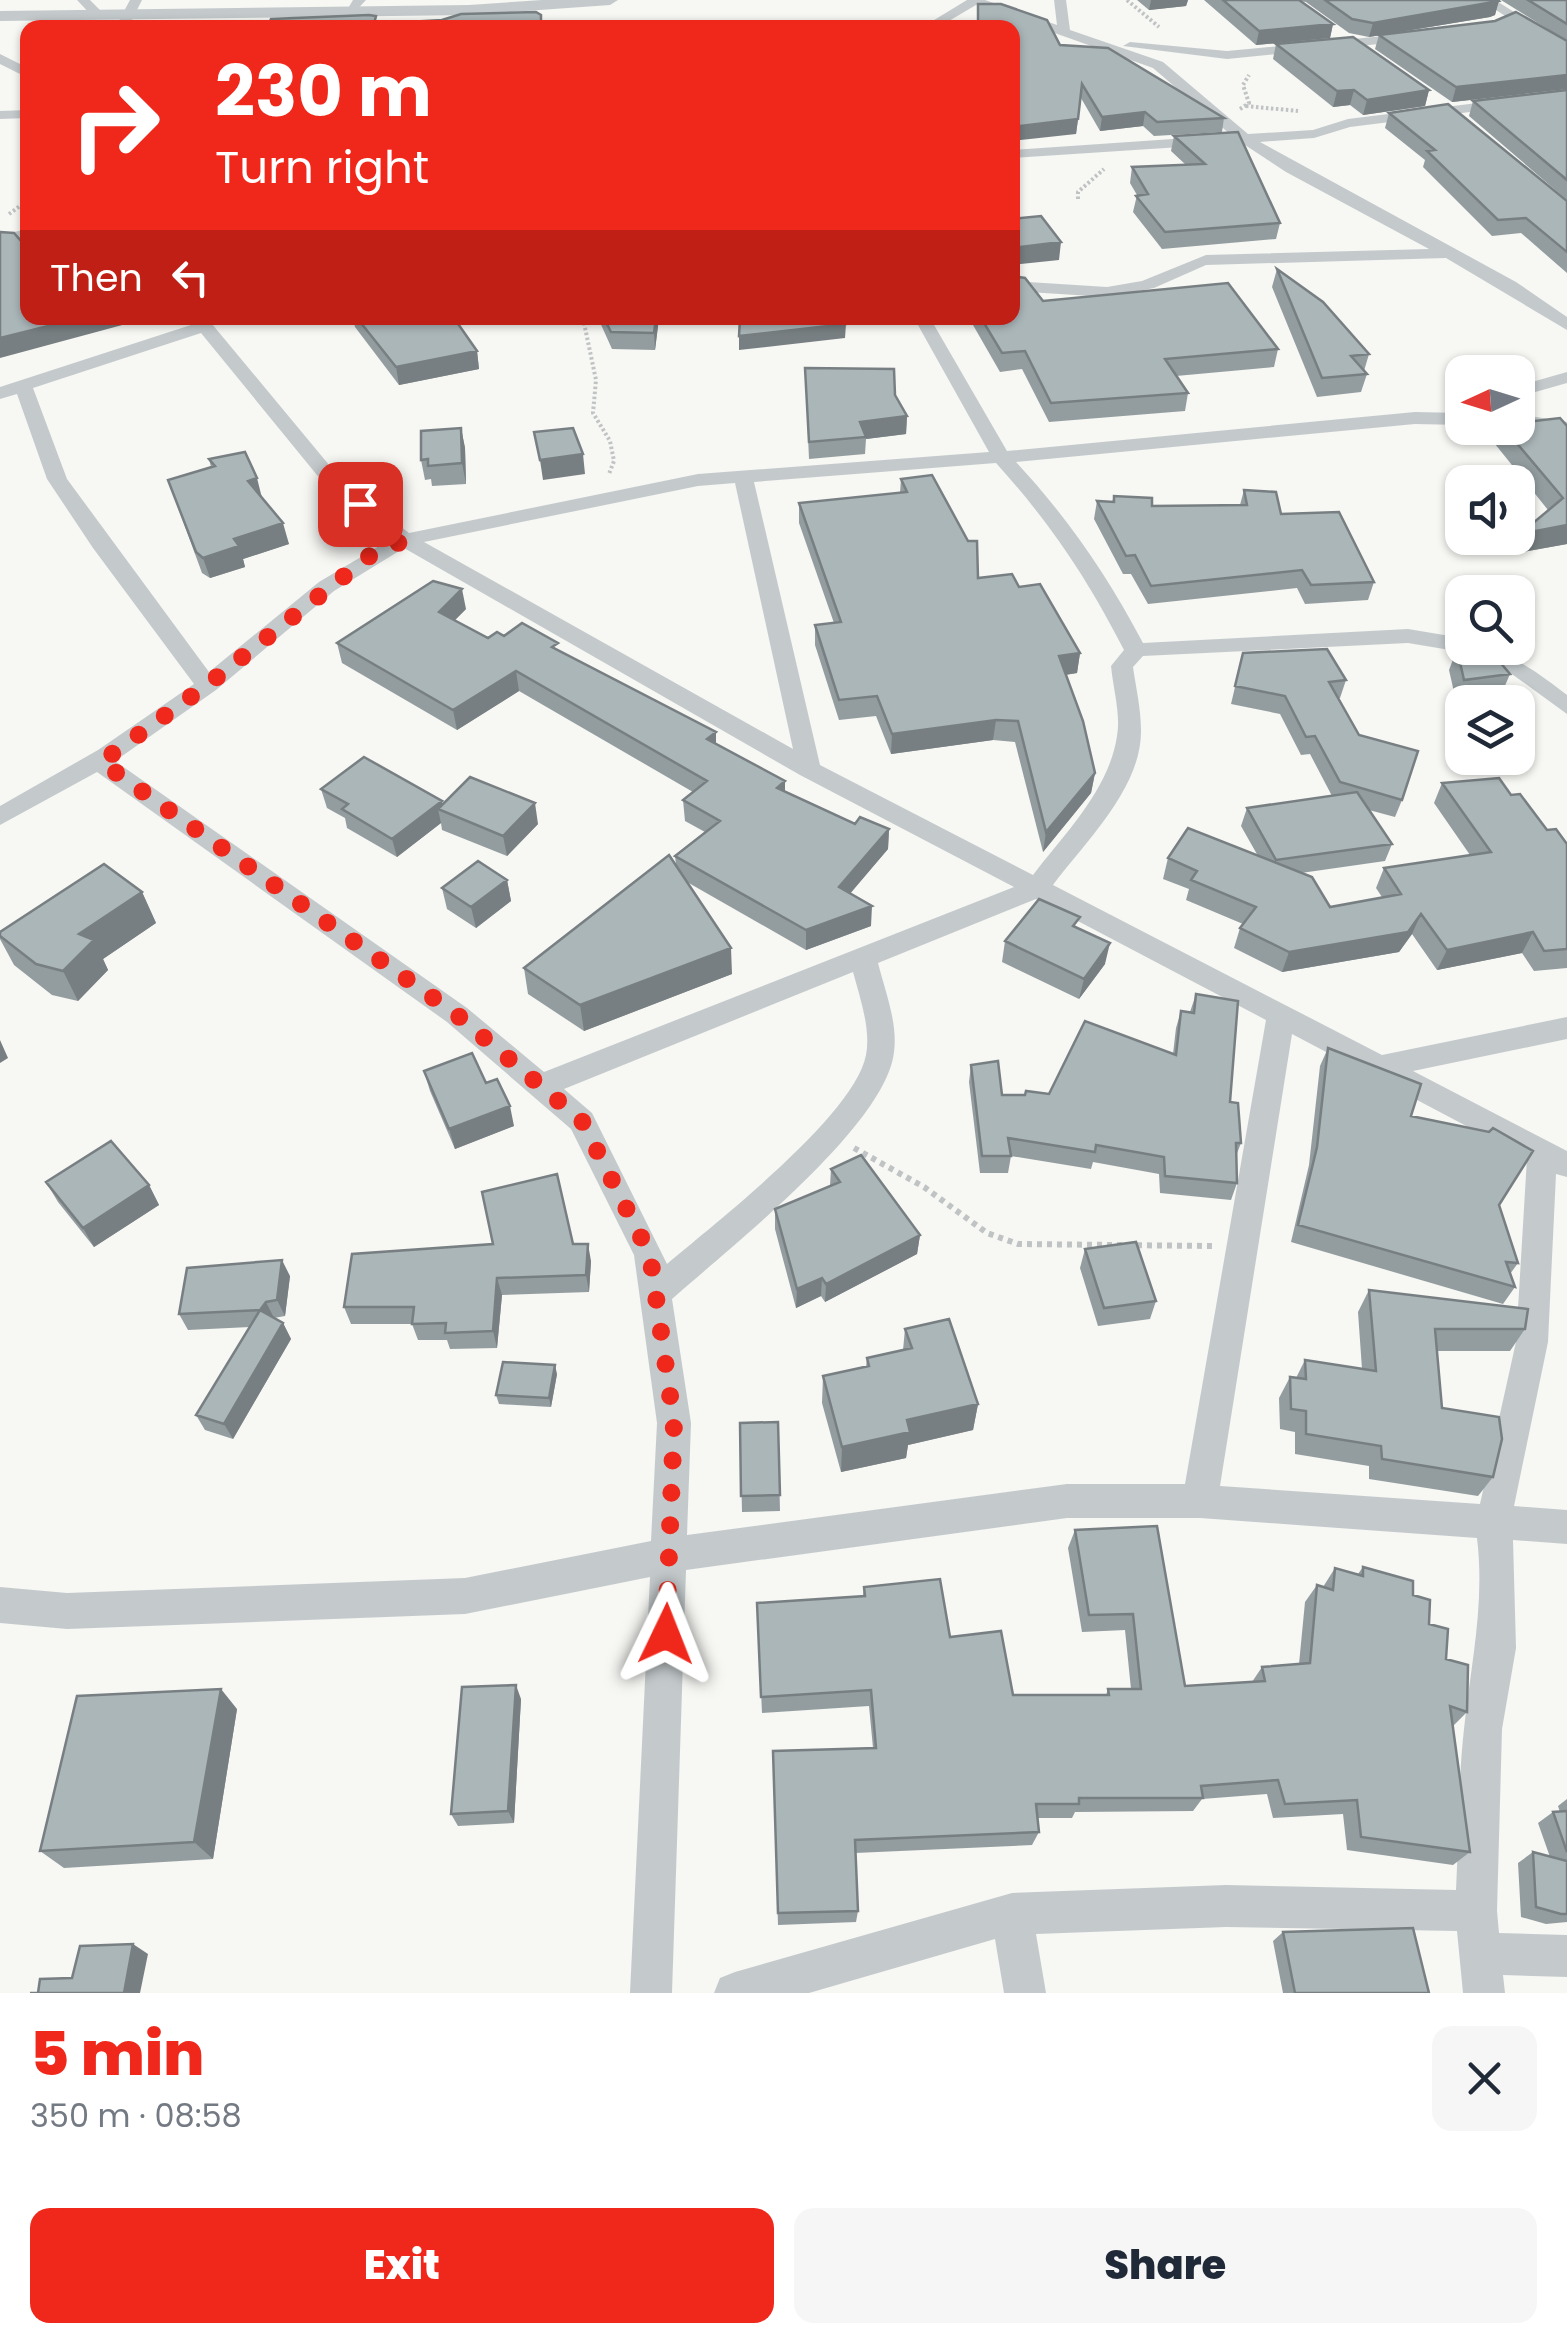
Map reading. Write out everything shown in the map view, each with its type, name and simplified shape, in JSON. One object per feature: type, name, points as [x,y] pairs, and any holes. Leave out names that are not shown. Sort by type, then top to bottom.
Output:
[{"type":"street","points":[[83,0],[99,15]]},
{"type":"street","points":[[0,16],[354,6],[512,8],[610,0]]},
{"type":"street","points":[[1060,0],[1064,30]]},
{"type":"street","points":[[1486,0],[1567,52]]},
{"type":"street","points":[[943,20],[978,3],[1158,65],[1242,136],[1291,170],[1510,286],[1567,324]]},
{"type":"street","points":[[1490,27],[1513,16]]},
{"type":"street","points":[[1528,26],[1548,24]]},
{"type":"street","points":[[1333,33],[1377,63]]},
{"type":"street","points":[[1108,47],[1227,55],[1431,34]]},
{"type":"street","points":[[1421,92],[1463,123]]},
{"type":"street","points":[[1020,153],[1314,134],[1348,123],[1567,96]]},
{"type":"street","points":[[1020,287],[1100,294],[1145,286],[1188,264],[1206,260],[1449,254]]},
{"type":"street","points":[[0,393],[193,325]]},
{"type":"street","points":[[204,325],[337,487],[405,540],[809,769],[1554,1159],[1532,1342],[1493,1523],[1499,1568],[1497,1648],[1484,1729],[1476,1911],[1482,1974],[1567,1956]]},
{"type":"street","points":[[926,325],[1001,457],[1054,515],[1094,570],[1136,651]]},
{"type":"street","points":[[1535,387],[1567,377]]},
{"type":"street","points":[[23,385],[57,479],[100,544],[207,685]]},
{"type":"street","points":[[1416,418],[1445,410]]},
{"type":"street","points":[[0,817],[101,762],[207,685],[372,554],[405,540],[601,499],[742,475],[1445,419]]},
{"type":"street","points":[[1535,423],[1567,428]]},
{"type":"street","points":[[742,475],[809,769]]},
{"type":"street","points":[[540,1086],[1036,889],[1105,799],[1121,768],[1130,733],[1122,666],[1136,651],[1160,646],[1408,636],[1445,642]]},
{"type":"street","points":[[1512,665],[1567,706]]},
{"type":"street","points":[[101,762],[456,1014],[582,1121],[650,1255],[674,1423],[651,1993]]},
{"type":"street","points":[[655,1294],[834,1130],[870,1082],[880,1059],[863,957]]},
{"type":"street","points":[[1200,1501],[1245,1247],[1280,1013]]},
{"type":"street","points":[[1374,1068],[1567,1028]]},
{"type":"street","points":[[0,1605],[66,1611],[464,1596],[670,1555],[1067,1501],[1200,1501],[1567,1527]]},
{"type":"street","points":[[736,1993],[1012,1914],[1226,1906],[1476,1911]]},
{"type":"street","points":[[1012,1914],[1024,1993]]},
{"type":"path","points":[[1128,0],[1158,24],[1156,48]]},
{"type":"path","points":[[1222,119],[1249,103],[1243,83],[1259,61],[1286,48]]},
{"type":"path","points":[[584,325],[596,380],[593,413],[610,441],[614,461],[601,499]]},
{"type":"path","points":[[834,1130],[864,1156],[944,1197],[973,1228],[994,1238],[1018,1244],[1245,1247]]},
{"type":"building","points":[[1223,0],[1299,0],[1333,24],[1259,31]]},
{"type":"building","points":[[1325,0],[1499,1],[1373,23],[1352,19]]},
{"type":"building","points":[[1528,0],[1567,0],[1567,24]]},
{"type":"building","points":[[978,4],[1001,4],[1047,20],[1060,45],[1108,48],[1224,118],[1157,122],[1145,112],[1102,117],[1082,84],[1078,119],[1020,126],[1020,20],[978,20]]},
{"type":"building","points":[[536,12],[541,20],[442,20],[461,14]]},
{"type":"building","points":[[1516,12],[1567,41],[1567,75],[1456,87],[1379,35],[1495,21]]},
{"type":"building","points":[[369,15],[376,16],[375,20],[271,20]]},
{"type":"building","points":[[1353,37],[1429,90],[1367,100],[1354,90],[1337,91],[1276,44]]},
{"type":"building","points":[[1567,90],[1567,180],[1473,101]]},
{"type":"building","points":[[1448,104],[1567,201],[1567,252],[1526,218],[1498,220],[1427,151],[1435,150],[1389,113]]},
{"type":"building","points":[[1238,132],[1280,223],[1165,232],[1136,196],[1148,194],[1132,167],[1205,164],[1174,136]]},
{"type":"building","points":[[1041,216],[1061,242],[1020,247],[1020,218]]},
{"type":"building","points":[[0,232],[14,233],[20,240],[20,325],[52,325],[0,338]]},
{"type":"building","points":[[1277,269],[1323,302],[1369,354],[1351,356],[1367,374],[1322,378]]},
{"type":"building","points":[[1020,277],[1025,278],[1043,301],[1228,283],[1278,349],[1165,359],[1188,393],[1051,403],[1025,351],[1002,353],[985,325],[1020,325]]},
{"type":"building","points":[[363,325],[459,325],[477,351],[396,367]]},
{"type":"building","points":[[608,325],[655,325],[654,333],[611,332]]},
{"type":"building","points":[[740,325],[837,325],[739,336]]},
{"type":"building","points":[[805,368],[894,369],[895,395],[907,416],[860,422],[866,437],[809,442]]},
{"type":"building","points":[[1560,418],[1567,426],[1567,525],[1535,531],[1535,521],[1563,498],[1518,445],[1535,445],[1535,421]]},
{"type":"building","points":[[461,428],[462,463],[428,466],[428,459],[421,460],[421,431]]},
{"type":"building","points":[[573,428],[583,454],[540,460],[534,432]]},
{"type":"building","points":[[245,452],[257,478],[248,481],[283,523],[234,539],[239,546],[203,558],[196,552],[168,480],[215,466],[209,459]]},
{"type":"building","points":[[932,475],[968,541],[977,541],[978,578],[1012,574],[1019,587],[1040,584],[1080,653],[1059,656],[1083,721],[1095,773],[1046,832],[1018,721],[996,720],[892,734],[877,696],[839,700],[815,625],[841,622],[799,503],[907,492],[901,479]]},
{"type":"building","points":[[1244,490],[1276,492],[1281,514],[1339,512],[1374,582],[1311,585],[1302,570],[1151,586],[1135,555],[1126,556],[1097,501],[1114,502],[1114,496],[1152,498],[1152,506],[1247,505]]},
{"type":"building","points":[[433,581],[462,589],[439,612],[488,638],[497,632],[504,636],[522,623],[558,643],[552,647],[716,732],[707,739],[785,781],[777,788],[855,824],[860,817],[889,829],[839,887],[872,906],[806,930],[675,856],[720,821],[683,800],[707,781],[516,671],[453,710],[337,643]]},
{"type":"building","points":[[1327,649],[1346,680],[1329,682],[1359,735],[1418,751],[1402,800],[1340,782],[1315,736],[1306,737],[1285,696],[1235,686],[1243,653]]},
{"type":"building","points":[[1461,665],[1502,665],[1510,674],[1464,680]]},
{"type":"building","points":[[364,757],[442,801],[392,839],[342,809],[348,804],[321,789]]},
{"type":"building","points":[[470,777],[535,803],[503,836],[438,809]]},
{"type":"building","points":[[1499,778],[1511,795],[1520,794],[1547,830],[1556,829],[1567,844],[1567,949],[1544,951],[1533,932],[1447,950],[1421,914],[1408,932],[1289,952],[1240,928],[1256,907],[1191,880],[1197,871],[1168,858],[1188,828],[1312,877],[1330,907],[1401,894],[1384,868],[1491,852],[1442,783]]},
{"type":"building","points":[[1357,792],[1392,844],[1276,860],[1247,808]]},
{"type":"building","points":[[669,855],[731,948],[580,1005],[524,968]]},
{"type":"building","points":[[478,861],[507,880],[471,907],[442,888]]},
{"type":"building","points":[[104,864],[142,892],[79,934],[94,940],[63,971],[36,964],[0,936],[0,932]]},
{"type":"building","points":[[1039,899],[1080,917],[1073,926],[1110,943],[1084,979],[1005,941]]},
{"type":"building","points":[[1196,994],[1238,1001],[1230,1102],[1238,1103],[1241,1143],[1236,1143],[1237,1183],[1165,1176],[1164,1157],[1096,1145],[1095,1152],[1008,1138],[1011,1156],[982,1156],[971,1065],[998,1061],[1002,1095],[1025,1095],[1026,1091],[1049,1094],[1085,1021],[1176,1055],[1181,1011],[1194,1013]]},
{"type":"building","points":[[1328,1048],[1421,1084],[1411,1116],[1489,1132],[1493,1128],[1533,1151],[1499,1205],[1518,1263],[1506,1262],[1515,1287],[1298,1225],[1317,1147]]},
{"type":"building","points":[[472,1053],[486,1083],[497,1079],[510,1106],[449,1129],[424,1071]]},
{"type":"building","points":[[111,1141],[149,1185],[83,1228],[46,1182]]},
{"type":"building","points":[[861,1155],[920,1235],[826,1284],[822,1278],[797,1289],[775,1209],[840,1182],[831,1169]]},
{"type":"building","points":[[557,1174],[573,1244],[588,1244],[586,1275],[497,1278],[493,1331],[445,1333],[446,1323],[412,1324],[414,1307],[344,1307],[352,1254],[493,1244],[482,1192]]},
{"type":"building","points":[[1136,1242],[1156,1301],[1104,1308],[1085,1249]]},
{"type":"building","points":[[282,1260],[277,1300],[266,1302],[260,1310],[179,1314],[187,1268]]},
{"type":"building","points":[[1369,1290],[1528,1309],[1525,1329],[1435,1329],[1442,1408],[1499,1417],[1502,1439],[1493,1477],[1382,1459],[1381,1446],[1306,1434],[1306,1411],[1291,1409],[1290,1377],[1306,1379],[1305,1360],[1376,1371]]},
{"type":"building","points":[[260,1310],[283,1323],[224,1424],[196,1415]]},
{"type":"building","points":[[949,1319],[978,1404],[907,1420],[910,1432],[842,1447],[823,1376],[869,1366],[867,1358],[912,1348],[905,1329]]},
{"type":"building","points":[[503,1362],[555,1365],[549,1398],[496,1395]]},
{"type":"building","points":[[778,1422],[780,1495],[741,1496],[740,1423]]},
{"type":"building","points":[[1157,1526],[1185,1686],[1265,1681],[1262,1667],[1310,1663],[1317,1585],[1333,1590],[1335,1568],[1363,1576],[1363,1567],[1413,1581],[1413,1595],[1430,1600],[1429,1624],[1448,1629],[1446,1659],[1468,1665],[1467,1712],[1450,1706],[1470,1852],[1361,1837],[1357,1800],[1285,1804],[1278,1780],[1201,1786],[1203,1798],[1079,1798],[1079,1804],[1036,1804],[1039,1832],[855,1840],[858,1911],[778,1913],[773,1751],[876,1748],[871,1690],[761,1697],[757,1603],[865,1596],[864,1587],[940,1579],[950,1637],[1001,1631],[1013,1695],[1109,1695],[1108,1689],[1141,1689],[1133,1614],[1089,1615],[1075,1530]]},
{"type":"building","points":[[516,1685],[508,1811],[451,1814],[462,1687]]},
{"type":"building","points":[[221,1689],[194,1842],[40,1851],[77,1696]]},
{"type":"building","points":[[1567,1811],[1567,1852],[1553,1812]]},
{"type":"building","points":[[1533,1852],[1567,1861],[1567,1914],[1536,1907]]},
{"type":"building","points":[[1413,1928],[1429,1993],[1295,1993],[1283,1932]]},
{"type":"building","points":[[133,1944],[124,1993],[38,1993],[40,1979],[72,1978],[80,1946]]},
{"type":"route","points":[[360,504],[405,540],[372,554],[344,574],[207,685],[101,762],[456,1014],[582,1121],[650,1255],[674,1423],[666,1634]]}]
